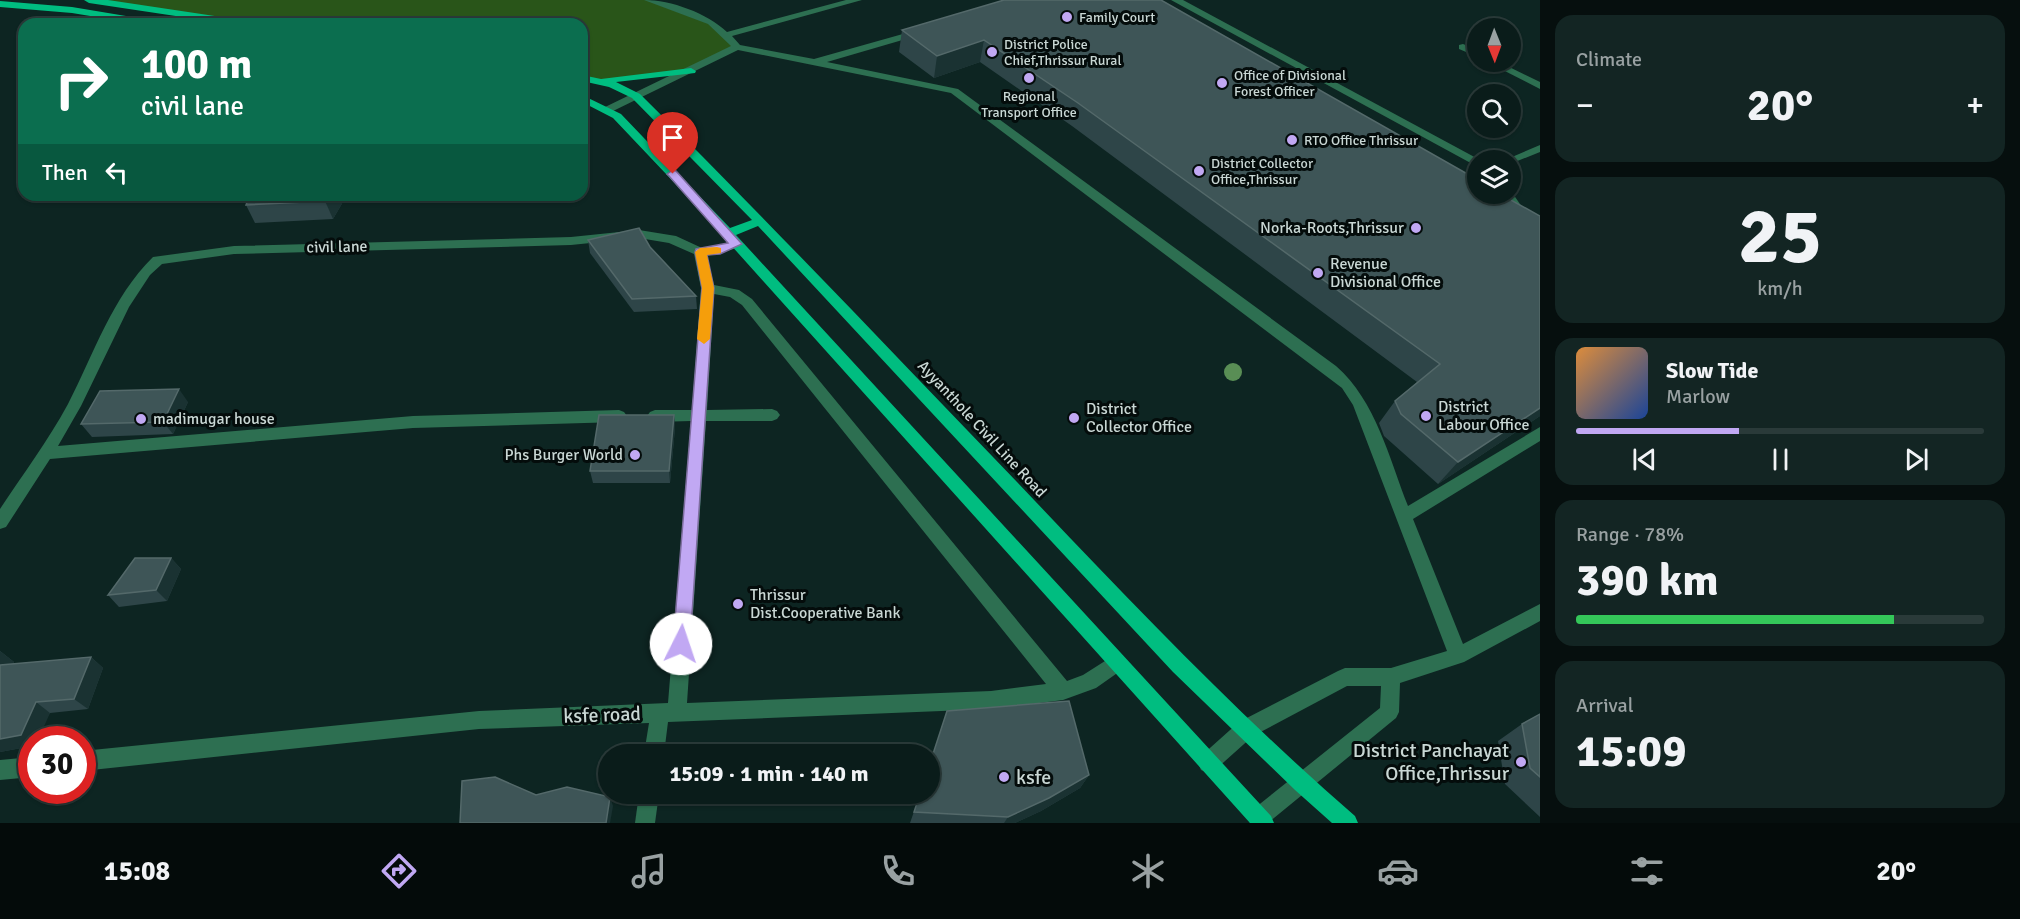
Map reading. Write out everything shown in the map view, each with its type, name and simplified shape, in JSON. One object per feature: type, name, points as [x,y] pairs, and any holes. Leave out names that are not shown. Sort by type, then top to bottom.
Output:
[{"type":"main road","points":[[89,0],[208,18]]},
{"type":"main road","points":[[0,4],[25,2],[120,18]]},
{"type":"main road","points":[[588,87],[598,81],[692,71]]},
{"type":"main road","name":"Ayyanthole Civil Line Road","points":[[588,79],[612,84],[636,96],[760,221],[1180,666],[1302,783],[1348,823]]},
{"type":"main road","points":[[588,101],[617,116],[640,139],[905,426],[1116,663],[1261,821]]},
{"type":"main road","points":[[732,239],[760,221]]},
{"type":"street","points":[[649,0],[711,22],[726,34],[737,48]]},
{"type":"street","points":[[726,34],[857,0]]},
{"type":"street","points":[[1176,0],[1467,158]]},
{"type":"street","points":[[812,63],[927,30]]},
{"type":"street","points":[[1463,47],[1467,49]]},
{"type":"street","points":[[607,110],[737,48],[954,91],[1347,384],[1360,403],[1458,656]]},
{"type":"street","points":[[1512,72],[1540,86]]},
{"type":"street","points":[[1521,156],[1540,148]]},
{"type":"street","points":[[1514,204],[1540,230]]},
{"type":"street","name":"civil lane","points":[[0,522],[74,405],[92,365],[137,284],[144,273],[158,260],[249,249],[591,241],[639,234],[672,239],[700,252]]},
{"type":"street","points":[[657,744],[668,713],[698,416],[708,288],[700,252],[716,251],[732,239]]},
{"type":"street","points":[[708,288],[734,293],[747,302],[1064,691]]},
{"type":"street","points":[[45,453],[434,421],[550,415],[772,415]]},
{"type":"street","points":[[1403,517],[1540,433]]},
{"type":"street","points":[[1208,763],[1246,729],[1345,677],[1391,677],[1458,656],[1540,612]]},
{"type":"street","name":"ksfe road","points":[[96,760],[479,720],[991,700],[1064,691],[1089,682],[1116,663]]},
{"type":"street","points":[[1261,821],[1302,783],[1389,712],[1391,677]]},
{"type":"street","points":[[0,770],[18,768]]},
{"type":"street","points":[[645,823],[648,804]]},
{"type":"green space","points":[[96,0],[649,0],[711,22],[736,47],[691,70],[600,80],[588,78],[588,18],[214,18]]},
{"type":"building","points":[[1004,0],[1161,0],[1467,174],[1467,204],[1518,204],[1540,216],[1540,408],[1458,462],[1401,414],[1395,401],[1440,364],[1078,103],[984,40],[937,56],[902,30]]},
{"type":"building","points":[[248,201],[325,201],[246,205]]},
{"type":"building","points":[[639,228],[650,247],[696,296],[632,299],[588,240]]},
{"type":"building","points":[[179,389],[163,422],[81,424],[100,391]]},
{"type":"building","name":"Phs Burger World","points":[[599,415],[674,415],[669,471],[590,471]]},
{"type":"building","points":[[135,558],[171,558],[156,590],[108,595]]},
{"type":"building","points":[[91,657],[74,699],[36,702],[25,726],[18,726],[18,736],[0,739],[0,665]]},
{"type":"building","name":"ksfe","points":[[1069,701],[1089,775],[1049,798],[1008,817],[914,812],[917,804],[940,804],[940,744],[936,744],[947,711]]},
{"type":"building","points":[[1540,714],[1540,777],[1530,768],[1522,724]]},
{"type":"building","points":[[495,777],[536,795],[567,787],[598,794],[598,804],[609,804],[606,823],[460,823],[462,781]]},
{"type":"slow traffic","points":[[704,339],[708,288],[700,252],[717,251]]},
{"type":"place","name":"Family Court","points":[[1067,17]]},
{"type":"place","name":"District Police Chief,Thrissur Rural","points":[[992,52]]},
{"type":"place","name":"Regional Transport Office","points":[[1029,78]]},
{"type":"place","name":"Office of Divisional Forest Officer","points":[[1222,83]]},
{"type":"place","name":"RTO Office Thrissur","points":[[1292,140]]},
{"type":"place","name":"District Collector Office,Thrissur","points":[[1199,171]]},
{"type":"place","name":"Norka-Roots,Thrissur","points":[[1416,228]]},
{"type":"place","name":"Revenue Divisional Office","points":[[1318,273]]},
{"type":"place","name":"District Labour Office","points":[[1426,416]]},
{"type":"place","name":"District Collector Office","points":[[1074,418]]},
{"type":"place","name":"madimugar house","points":[[141,419]]},
{"type":"place","name":"Phs Burger World","points":[[635,455]]},
{"type":"place","name":"Thrissur Dist.Cooperative Bank","points":[[738,604]]},
{"type":"place","name":"District Panchayat Office,Thrissur","points":[[1521,762]]},
{"type":"place","name":"ksfe","points":[[1004,777]]},
{"type":"route","points":[[673,174],[736,244],[716,251],[700,252],[708,288],[681,644]]}]
